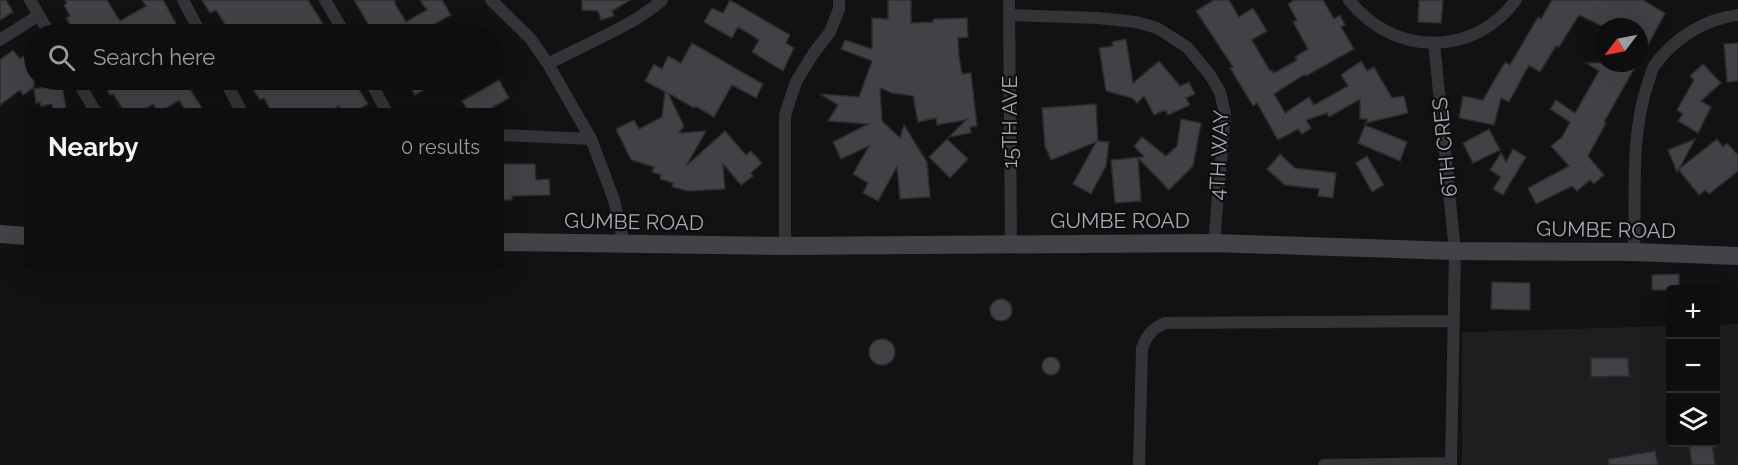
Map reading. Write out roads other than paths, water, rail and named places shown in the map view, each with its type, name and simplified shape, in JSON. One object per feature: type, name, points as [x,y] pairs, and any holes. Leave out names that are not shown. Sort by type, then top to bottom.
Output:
[{"type":"street","points":[[30,0],[44,24]]},
{"type":"street","points":[[183,0],[196,24]]},
{"type":"street","points":[[325,0],[339,24]]},
{"type":"street","points":[[491,0],[530,38],[548,64],[591,139],[614,200],[624,244]]},
{"type":"street","points":[[548,64],[654,8],[662,0]]},
{"type":"street","points":[[785,246],[785,115],[796,82],[830,32],[839,0]]},
{"type":"street","name":"15TH AVE","points":[[1009,0],[1011,243]]},
{"type":"street","points":[[1349,0],[1360,14],[1382,30],[1407,40],[1434,44],[1461,39],[1486,29],[1507,12],[1516,0]]},
{"type":"street","points":[[25,24],[39,15]]},
{"type":"street","name":"4TH WAY","points":[[1009,15],[1098,18],[1136,22],[1157,28],[1187,47],[1210,75],[1220,92],[1225,114],[1214,243]]},
{"type":"street","points":[[1635,252],[1638,121],[1653,67],[1692,29],[1722,17],[1738,15]]},
{"type":"street","points":[[0,40],[24,25]]},
{"type":"street","name":"6TH CRES","points":[[1434,44],[1455,251],[1450,464]]},
{"type":"street","points":[[82,90],[93,108]]},
{"type":"street","points":[[230,90],[240,108]]},
{"type":"street","points":[[375,90],[384,108]]},
{"type":"street","points":[[504,135],[591,139]]},
{"type":"street","points":[[0,234],[24,236]]},
{"type":"street","name":"GUMBE ROAD","points":[[504,242],[785,246],[1214,243],[1455,251],[1635,252],[1738,256]]},
{"type":"street","points":[[1139,465],[1142,348],[1146,337],[1154,328],[1165,323],[1454,321]]},
{"type":"street","points":[[1324,465],[1450,464]]}]
